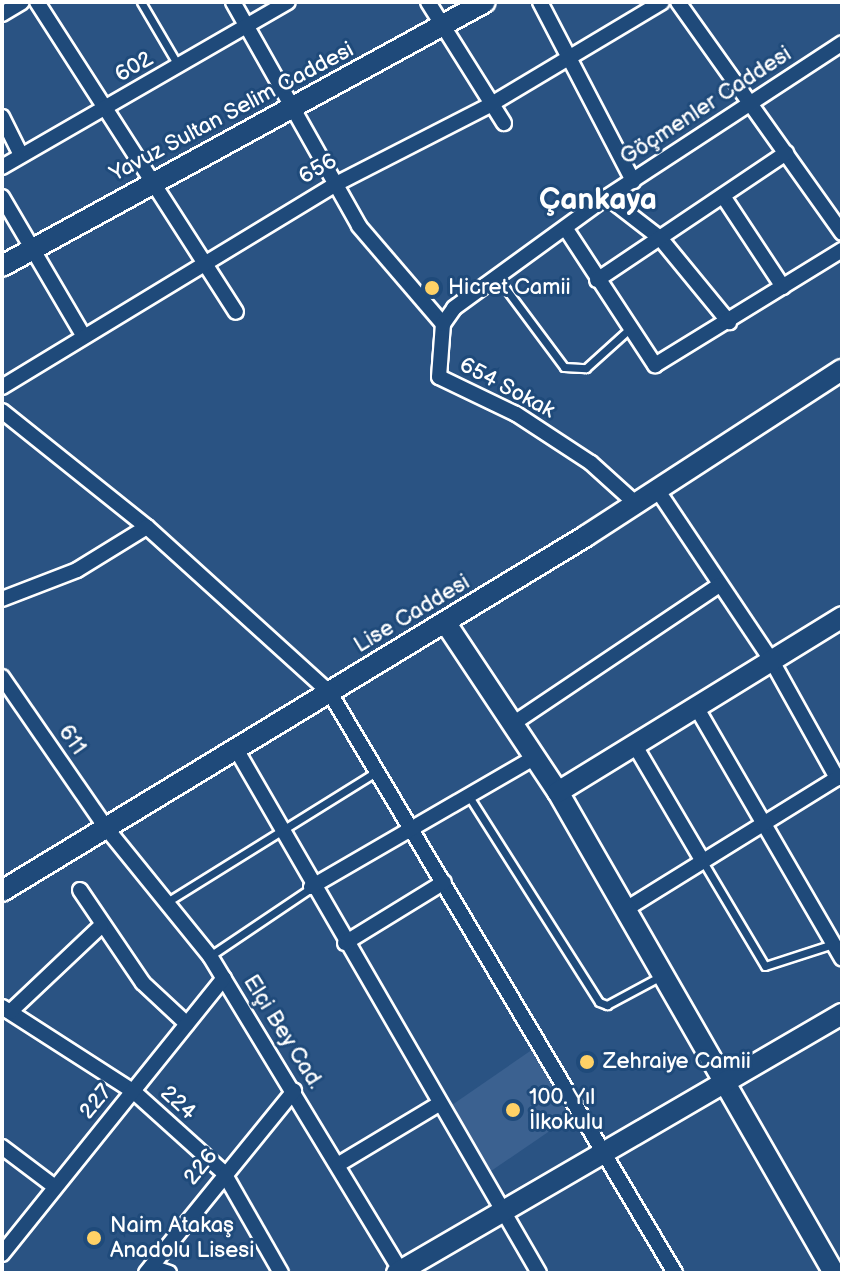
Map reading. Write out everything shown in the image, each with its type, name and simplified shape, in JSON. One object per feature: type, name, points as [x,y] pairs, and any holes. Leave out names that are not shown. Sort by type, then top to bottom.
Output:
[{"type":"street","points":[[2,14],[22,2]]},
{"type":"street","points":[[37,2],[102,111],[236,312]]},
{"type":"street","points":[[233,2],[297,108],[334,185],[443,324]]},
{"type":"street","name":"602","points":[[2,167],[20,153],[102,111],[288,2]]},
{"type":"street","points":[[428,2],[441,28],[504,123]]},
{"type":"street","name":"Yavuz Sultan Selim Caddesi","points":[[2,266],[150,180],[297,108],[485,2]]},
{"type":"street","points":[[540,2],[571,55],[633,181]]},
{"type":"street","name":"656","points":[[2,387],[334,185],[490,105],[662,2]]},
{"type":"street","points":[[678,2],[752,101],[842,233]]},
{"type":"street","name":"Göçmenler Caddesi","points":[[443,324],[497,277],[607,197],[842,43]]},
{"type":"street","points":[[2,117],[20,153]]},
{"type":"street","points":[[597,280],[786,153]]},
{"type":"street","points":[[723,196],[783,287]]},
{"type":"street","points":[[2,197],[83,335]]},
{"type":"street","points":[[607,197],[660,238],[729,322]]},
{"type":"street","points":[[566,229],[628,330],[655,365],[842,250]]},
{"type":"street","name":"654 Sokak","points":[[443,324],[439,377],[516,414],[591,463],[633,501]]},
{"type":"street","name":"Lise Caddesi","points":[[2,891],[445,622],[842,370]]},
{"type":"street","points":[[2,411],[147,527],[330,693],[675,1273]]},
{"type":"street","points":[[626,909],[840,776],[773,663],[656,488]]},
{"type":"street","points":[[2,599],[77,570],[147,527]]},
{"type":"street","points":[[514,723],[719,585]]},
{"type":"street","points":[[445,622],[558,792],[834,1273]]},
{"type":"street","points":[[558,792],[695,705],[839,626]]},
{"type":"street","name":"611","points":[[2,677],[107,829]]},
{"type":"street","points":[[695,705],[842,959]]},
{"type":"street","points":[[634,744],[702,860]]},
{"type":"street","points":[[236,749],[311,887],[539,1273]]},
{"type":"street","points":[[311,887],[470,798],[535,757]]},
{"type":"street","name":"Elçi Bey Cad.","points":[[107,829],[210,956],[339,1164],[400,1272]]},
{"type":"street","points":[[345,943],[444,882]]},
{"type":"street","points":[[80,890],[101,926],[143,983],[187,1024]]},
{"type":"street","points":[[5,1014],[101,926]]},
{"type":"street","name":"227","points":[[2,1254],[224,978]]},
{"type":"street","name":"224","points":[[5,1014],[133,1091],[224,1173],[281,1273]]},
{"type":"street","points":[[400,1272],[842,1014]]},
{"type":"street","name":"226","points":[[149,1270],[224,1173],[294,1091]]},
{"type":"street","points":[[339,1164],[439,1104]]},
{"type":"street","points":[[2,1147],[55,1187]]},
{"type":"street","points":[[149,1270],[169,1273]]},
{"type":"lane","points":[[141,2],[179,66]]},
{"type":"lane","points":[[497,277],[564,367],[586,368],[628,330]]},
{"type":"lane","points":[[167,902],[377,772]]},
{"type":"lane","points":[[470,798],[599,1002],[607,1005],[663,975]]},
{"type":"lane","points":[[702,860],[765,966],[833,944]]},
{"type":"lane","points":[[210,956],[311,887]]},
{"type":"shaded area","name":"100. Yıl İlkokulu","points":[[536,1047],[576,1113],[491,1171],[449,1107]]},
{"type":"place","name":"Hicret Camii","points":[[432,288]]},
{"type":"place","name":"Zehraiye Camii","points":[[587,1062]]},
{"type":"place","name":"100. Yıl İlkokulu","points":[[513,1110]]},
{"type":"place","name":"Naim Atakaş Anadolu Lisesi","points":[[94,1238]]},
{"type":"district","name":"Çankaya","points":[[598,200]]}]
